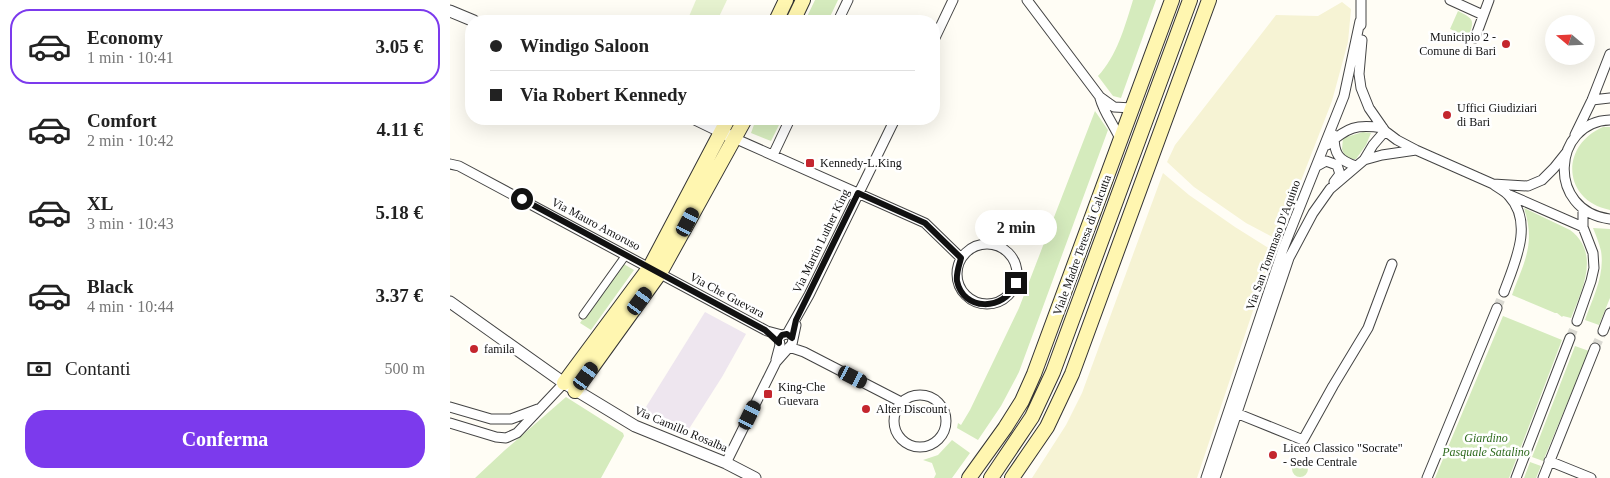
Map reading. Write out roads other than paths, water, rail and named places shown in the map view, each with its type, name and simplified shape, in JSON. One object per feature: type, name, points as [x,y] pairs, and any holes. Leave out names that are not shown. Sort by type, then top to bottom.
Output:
[{"type":"main road","points":[[779,15],[786,0]]},
{"type":"main road","points":[[796,15],[803,0]]},
{"type":"main road","name":"Viale Madre Teresa di Calcutta","points":[[969,478],[1022,401],[1034,374],[1172,0]]},
{"type":"main road","name":"Viale Madre Teresa di Calcutta","points":[[991,478],[1032,417],[1053,372],[1190,0]]},
{"type":"main road","points":[[1012,478],[1046,427],[1072,374],[1209,0]]},
{"type":"main road","points":[[1202,20],[1215,0]]},
{"type":"main road","points":[[569,387],[655,270],[728,129]]},
{"type":"street","points":[[841,15],[848,0]]},
{"type":"street","points":[[940,27],[953,0]]},
{"type":"street","points":[[1027,0],[1100,97],[1114,106],[1132,108]]},
{"type":"street","points":[[1361,0],[1362,43],[1359,74],[1361,88],[1369,108],[1384,129],[1396,140],[1416,150],[1493,184],[1508,195],[1583,227]]},
{"type":"street","points":[[1450,0],[1483,15]]},
{"type":"street","points":[[1475,38],[1489,0]]},
{"type":"street","points":[[450,11],[465,17]]},
{"type":"street","name":"Via San Tommaso D'Aquino","points":[[1206,478],[1283,249],[1325,146],[1349,79],[1360,21]]},
{"type":"street","points":[[1493,184],[1528,186],[1542,180],[1554,168],[1566,153],[1574,138],[1592,100],[1610,54]]},
{"type":"street","points":[[1100,97],[1103,109],[1121,140]]},
{"type":"street","points":[[1592,100],[1610,98]]},
{"type":"street","points":[[1335,119],[1334,138],[1337,156],[1344,162],[1356,166]]},
{"type":"street","points":[[1574,138],[1588,127],[1605,120],[1610,120]]},
{"type":"street","points":[[714,125],[728,129],[773,155],[925,223],[961,258]]},
{"type":"street","points":[[773,155],[787,125]]},
{"type":"street","name":"Via Martin Luther King","points":[[726,463],[892,125]]},
{"type":"street","points":[[1325,146],[1334,138],[1363,125],[1384,129]]},
{"type":"street","points":[[1364,160],[1384,129]]},
{"type":"street","name":"Via San Tommaso D'Aquino","points":[[1215,478],[1289,258],[1313,213],[1330,189],[1364,160],[1382,155],[1416,150]]},
{"type":"street","points":[[1566,153],[1564,176],[1574,200],[1583,210],[1592,215],[1610,220]]},
{"type":"street","points":[[1317,166],[1326,161],[1337,164],[1340,174],[1330,189]]},
{"type":"street","name":"Via Mauro Amoruso","points":[[450,164],[459,166],[655,270]]},
{"type":"street","points":[[1521,200],[1528,186]]},
{"type":"street","points":[[1504,292],[1516,261],[1522,234],[1517,207],[1508,195]]},
{"type":"street","points":[[1577,321],[1594,268],[1593,253],[1583,227],[1583,210]]},
{"type":"street","points":[[985,244],[1001,247],[1011,256],[1016,265],[1017,272],[1014,288],[1007,297],[992,304],[979,304],[966,296],[957,281],[957,271],[961,258],[977,246],[985,244]]},
{"type":"street","points":[[583,316],[626,255]]},
{"type":"street","points":[[1236,413],[1303,440],[1332,386],[1368,328],[1392,264]]},
{"type":"street","name":"Via Che Guevara","points":[[655,270],[804,352],[901,402]]},
{"type":"street","name":"Via Camillo Rosalba","points":[[450,302],[569,387],[635,426],[726,463],[755,478]]},
{"type":"street","points":[[1427,478],[1498,308]]},
{"type":"street","points":[[1603,331],[1610,313]]},
{"type":"street","points":[[1516,478],[1570,338]]},
{"type":"street","points":[[1543,478],[1595,348]]},
{"type":"street","points":[[460,410],[453,424],[496,437],[506,438],[518,432],[538,409],[569,387]]},
{"type":"street","points":[[915,395],[924,395],[939,403],[946,418],[944,432],[938,440],[921,448],[913,447],[900,439],[895,431],[893,420],[895,411],[901,402],[915,395]]},
{"type":"street","points":[[450,407],[491,418],[512,419],[538,409]]},
{"type":"street","points":[[1549,461],[1591,478]]},
{"type":"tunnel","points":[[1497,308],[1504,292]]},
{"type":"tunnel","points":[[1570,338],[1577,321]]},
{"type":"tunnel","points":[[1595,348],[1603,331]]},
{"type":"place","name":"Municipio 2 - Comune di Bari","points":[[1506,44]]},
{"type":"place","name":"Uffici Giudiziari di Bari","points":[[1447,115]]},
{"type":"place","name":"Kennedy-L.King","points":[[810,163]]},
{"type":"place","name":"famila","points":[[474,349]]},
{"type":"place","name":"King-Che Guevara","points":[[768,394]]},
{"type":"place","name":"Alter Discount","points":[[866,409]]},
{"type":"place","name":"Liceo Classico \"Socrate\" - Sede Centrale","points":[[1273,455]]},
{"type":"park label","name":"Giardino Pasquale Satalino","points":[[1486,445]]}]
